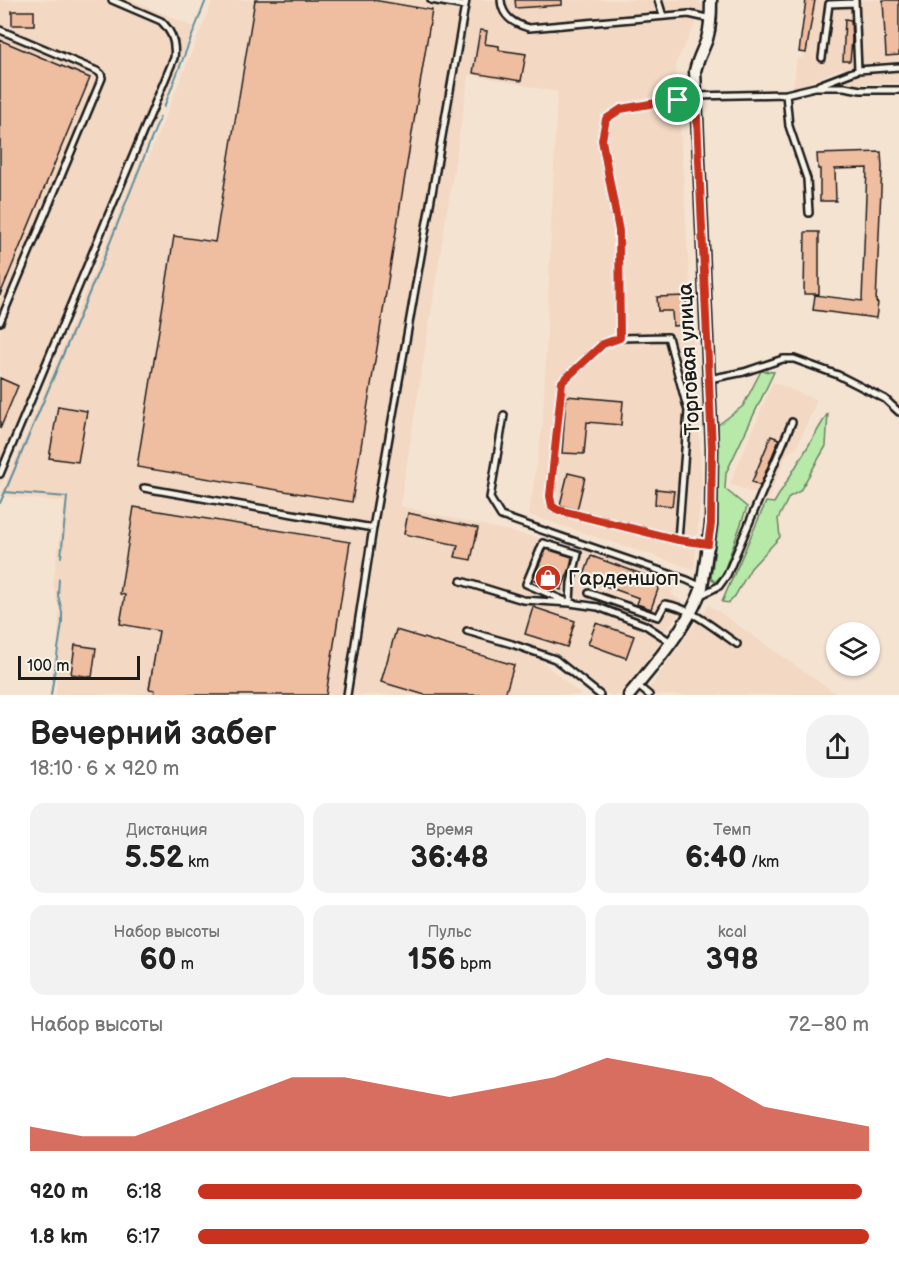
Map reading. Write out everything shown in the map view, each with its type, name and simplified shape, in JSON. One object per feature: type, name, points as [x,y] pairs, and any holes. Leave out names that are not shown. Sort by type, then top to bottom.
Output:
[{"type":"street","name":"Торговая улица","points":[[629,695],[691,613],[700,592],[711,524],[712,459],[695,71],[707,38],[711,19],[711,0]]},
{"type":"lane","points":[[0,474],[174,58],[173,40],[161,21],[112,0]]},
{"type":"lane","points":[[347,695],[373,528],[466,3],[430,0]]},
{"type":"lane","points":[[501,0],[507,18],[517,25],[529,28],[689,14],[711,19]]},
{"type":"lane","points":[[658,0],[663,16]]},
{"type":"lane","points":[[822,58],[829,4],[855,1],[858,70]]},
{"type":"lane","points":[[0,30],[97,70],[102,78],[0,322]]},
{"type":"lane","points":[[620,338],[619,231],[602,140],[606,119],[621,109],[696,96],[786,94],[814,87],[858,70],[899,67]]},
{"type":"lane","points":[[814,87],[899,90]]},
{"type":"lane","points":[[786,94],[789,126],[807,179],[809,213]]},
{"type":"lane","points":[[678,540],[688,411],[668,337],[620,338],[603,344],[562,382],[550,496],[552,506],[558,510],[678,540],[708,544]]},
{"type":"lane","points":[[709,379],[744,372],[783,359],[794,359],[838,375],[885,399],[899,412]]},
{"type":"lane","points":[[504,415],[490,498],[501,516],[687,580],[700,592],[718,586],[727,575],[792,422]]},
{"type":"lane","points":[[144,488],[373,528]]},
{"type":"lane","points":[[543,543],[578,554],[571,583],[570,603],[526,584],[543,543]]},
{"type":"lane","points":[[461,581],[523,600],[598,607],[645,625],[671,642]]},
{"type":"lane","points":[[588,593],[658,618],[665,604],[674,605],[691,613],[737,644]]},
{"type":"lane","points":[[467,631],[555,659],[600,695]]},
{"type":"lane","points":[[637,685],[650,695]]},
{"type":"shaded area","points":[[0,0],[132,0],[194,27],[0,488]]},
{"type":"shaded area","points":[[213,0],[697,0],[704,6],[676,63],[702,480],[694,569],[529,515],[543,421],[557,92],[469,74],[400,506],[587,551],[676,583],[671,594],[685,603],[666,631],[648,620],[577,596],[575,583],[568,583],[564,593],[559,594],[538,586],[546,595],[525,595],[517,592],[515,603],[598,612],[644,630],[661,642],[618,695],[609,695],[563,658],[511,638],[510,645],[546,658],[544,663],[581,695],[56,695],[59,610],[53,584],[65,502],[0,496],[140,161],[147,161]]},
{"type":"shaded area","points":[[806,0],[899,0],[899,83],[841,84],[842,68],[793,89],[797,58],[803,59],[804,53],[799,52]]},
{"type":"shaded area","points":[[773,382],[817,400],[797,447],[787,454],[768,499],[730,484]]},
{"type":"shaded area","points":[[709,605],[838,695],[644,695]]},
{"type":"green space","points":[[761,371],[774,372],[726,473],[725,489],[747,507],[723,574],[715,582],[711,578],[718,526],[718,425],[743,406]]},
{"type":"green space","points":[[828,413],[826,446],[800,491],[789,497],[778,519],[780,537],[751,568],[729,603],[722,602],[766,502],[774,503]]},
{"type":"building","points":[[255,0],[373,0],[432,10],[352,502],[137,467],[174,236],[215,242]]},
{"type":"building","points":[[515,0],[562,0],[562,5],[516,8]]},
{"type":"building","points":[[806,0],[815,0],[806,53],[799,52]]},
{"type":"building","points":[[883,0],[899,0],[899,55],[886,56]]},
{"type":"building","points":[[12,11],[34,11],[34,25],[12,25]]},
{"type":"building","points":[[845,19],[851,20],[850,61],[843,61]]},
{"type":"building","points":[[480,30],[487,31],[485,44],[499,46],[499,50],[526,54],[521,81],[473,73]]},
{"type":"building","points":[[0,40],[90,78],[0,295]]},
{"type":"building","points":[[881,152],[876,318],[813,310],[815,295],[862,301],[867,168],[835,169],[836,201],[820,201],[820,169],[818,169],[817,154]]},
{"type":"building","points":[[805,232],[819,232],[819,294],[804,294]]},
{"type":"building","points":[[686,296],[687,325],[673,326],[672,311],[658,311],[657,297]]},
{"type":"building","points":[[0,378],[18,386],[0,429]]},
{"type":"building","points":[[566,396],[623,401],[621,425],[587,422],[584,454],[562,453]]},
{"type":"building","points":[[58,406],[87,411],[78,462],[49,458]]},
{"type":"building","points":[[771,436],[779,439],[760,486],[752,482]]},
{"type":"building","points":[[568,473],[585,477],[577,510],[560,505]]},
{"type":"building","points":[[656,489],[674,491],[672,506],[655,504]]},
{"type":"building","points":[[134,507],[350,542],[326,695],[154,695],[155,690],[149,689],[159,631],[120,624],[125,595],[120,594]]},
{"type":"building","points":[[408,513],[478,528],[471,560],[455,557],[458,545],[404,534]]},
{"type":"building","points":[[546,549],[572,557],[561,590],[533,579]]},
{"type":"building","points":[[591,556],[661,581],[651,609],[637,604],[639,598],[583,578]]},
{"type":"building","points":[[533,607],[575,621],[567,647],[525,634]]},
{"type":"building","points":[[596,623],[634,636],[626,658],[588,644]]},
{"type":"building","points":[[396,630],[514,665],[505,695],[425,695],[381,682]]},
{"type":"building","points":[[75,645],[96,648],[92,677],[71,674]]},
{"type":"waterway","points":[[164,107],[206,0]]},
{"type":"waterway","points":[[61,557],[67,497],[5,492],[103,260],[160,117]]},
{"type":"waterway","points":[[0,503],[5,492]]},
{"type":"waterway","points":[[51,695],[62,623],[58,595],[59,579]]},
{"type":"place","name":"Гарденшоп","points":[[548,578]]},
{"type":"route","points":[[696,96],[712,448],[711,524],[708,544],[678,540],[558,510],[552,506],[550,496],[562,382],[603,344],[620,338],[619,231],[602,140],[606,119],[621,109],[678,100],[696,96]]}]
